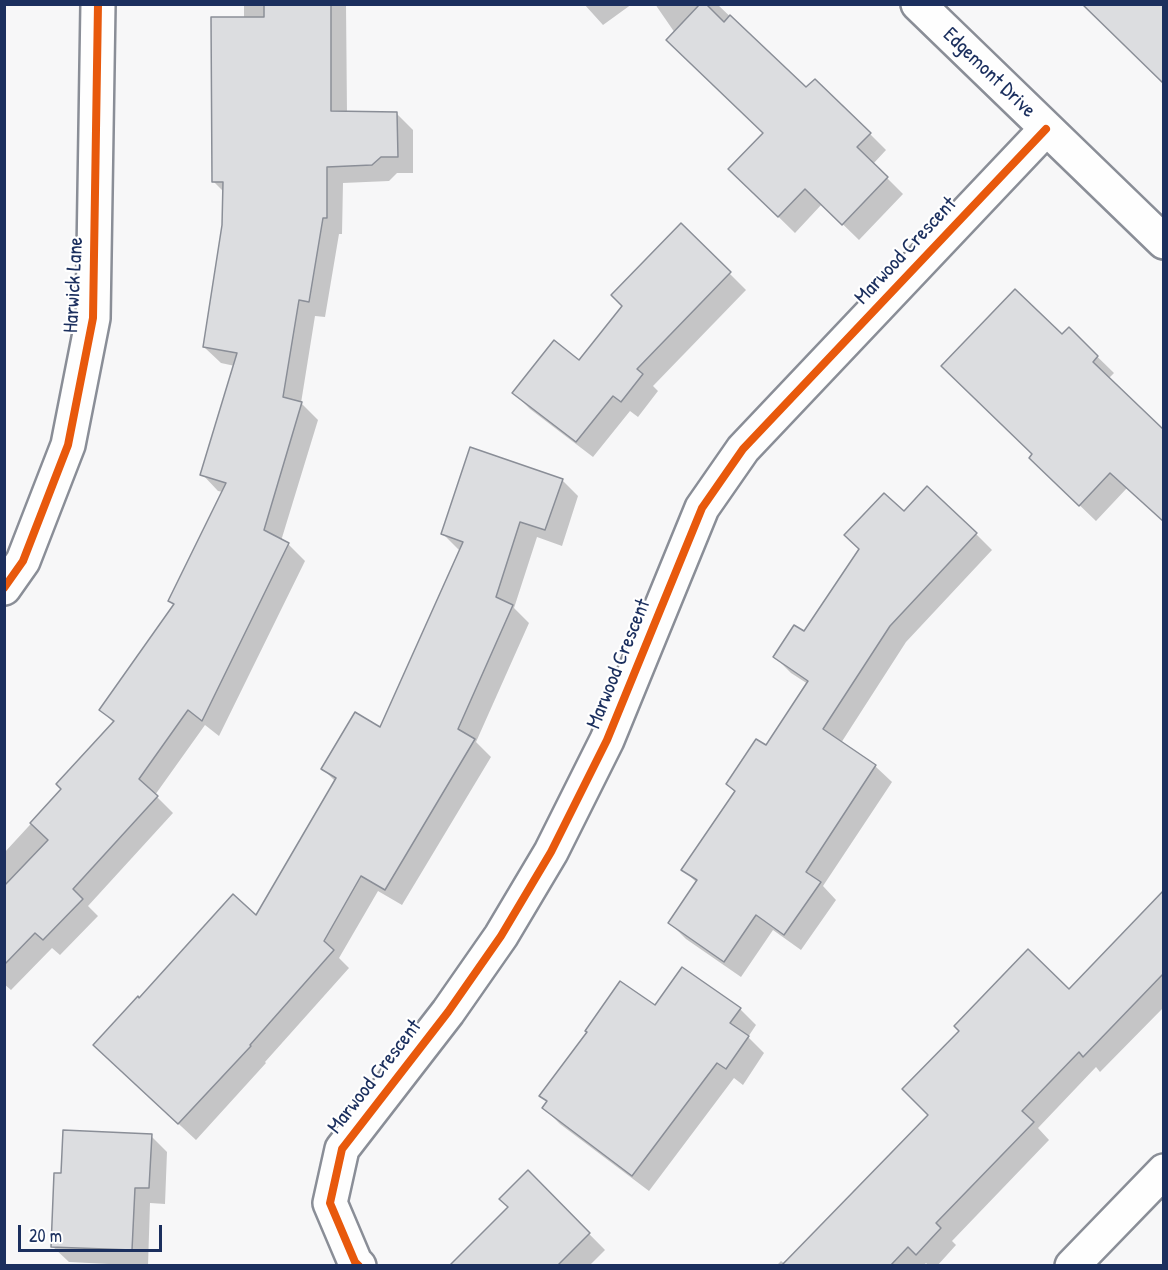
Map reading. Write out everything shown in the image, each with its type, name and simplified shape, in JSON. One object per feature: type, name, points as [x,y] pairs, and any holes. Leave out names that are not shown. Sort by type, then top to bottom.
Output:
[{"type":"street","name":"Harwick Lane","points":[[4,588],[23,561],[68,445],[93,318],[98,4]]},
{"type":"street","name":"Edgemont Drive","points":[[918,4],[1164,242]]},
{"type":"street","name":"Marwood Crescent","points":[[359,1266],[355,1262],[330,1203],[342,1149],[448,1012],[501,936],[551,852],[607,740],[702,508],[743,448],[1046,129]]},
{"type":"street","points":[[1072,1266],[1164,1171]]},
{"type":"building","points":[[264,4],[331,4],[331,111],[397,112],[398,157],[381,157],[372,165],[327,167],[327,218],[323,218],[309,302],[299,300],[283,397],[302,402],[264,530],[289,543],[202,721],[188,710],[139,779],[158,796],[73,889],[83,899],[43,940],[35,933],[4,965],[4,886],[48,840],[30,823],[61,789],[56,784],[114,721],[99,710],[174,604],[168,601],[226,483],[200,475],[237,353],[203,347],[222,225],[223,182],[212,182],[211,17],[264,17]]},
{"type":"building","points":[[700,4],[706,4],[724,22],[730,15],[806,87],[815,79],[871,133],[857,147],[888,177],[842,225],[805,189],[778,217],[728,169],[763,133],[666,40]]},
{"type":"building","points":[[1082,4],[1164,4],[1164,84]]},
{"type":"building","points":[[681,223],[731,272],[637,369],[643,374],[621,402],[613,396],[576,442],[512,393],[554,340],[579,360],[622,306],[611,295]]},
{"type":"building","points":[[1015,289],[1062,334],[1069,327],[1098,356],[1093,362],[1164,430],[1164,522],[1110,473],[1079,506],[1029,458],[1032,454],[941,366]]},
{"type":"building","points":[[470,447],[563,479],[545,530],[520,522],[496,597],[513,605],[458,729],[475,739],[385,890],[361,876],[324,941],[334,950],[251,1046],[178,1124],[93,1045],[233,894],[256,915],[336,778],[321,769],[355,712],[380,727],[463,542],[441,534]]},
{"type":"building","points":[[927,486],[977,533],[890,626],[823,729],[876,765],[806,872],[821,882],[784,935],[756,915],[724,962],[668,923],[697,880],[681,870],[735,791],[726,784],[756,739],[766,745],[808,681],[773,657],[794,625],[804,631],[859,549],[844,535],[884,493],[904,511]]},
{"type":"building","points":[[1164,890],[1164,973],[1083,1057],[1079,1052],[1022,1111],[1034,1122],[936,1223],[941,1228],[916,1255],[908,1247],[890,1266],[781,1266],[928,1115],[902,1089],[959,1031],[954,1026],[1028,949],[1069,989]]},
{"type":"building","points":[[682,967],[741,1008],[730,1023],[749,1036],[726,1069],[717,1063],[632,1176],[542,1108],[547,1101],[539,1096],[587,1032],[585,1031],[620,981],[655,1005]]},
{"type":"building","points":[[63,1130],[152,1134],[149,1188],[135,1188],[132,1250],[51,1247],[54,1173],[61,1173]]},
{"type":"building","points":[[528,1170],[590,1233],[557,1266],[449,1266],[508,1207],[499,1199]]},
{"type":"cycle path","points":[[4,588],[23,561],[68,445],[93,318],[98,4]]},
{"type":"cycle path","points":[[359,1266],[355,1262],[330,1203],[342,1149],[448,1012],[501,936],[551,852],[607,740],[702,508],[743,449],[1046,129]]}]
